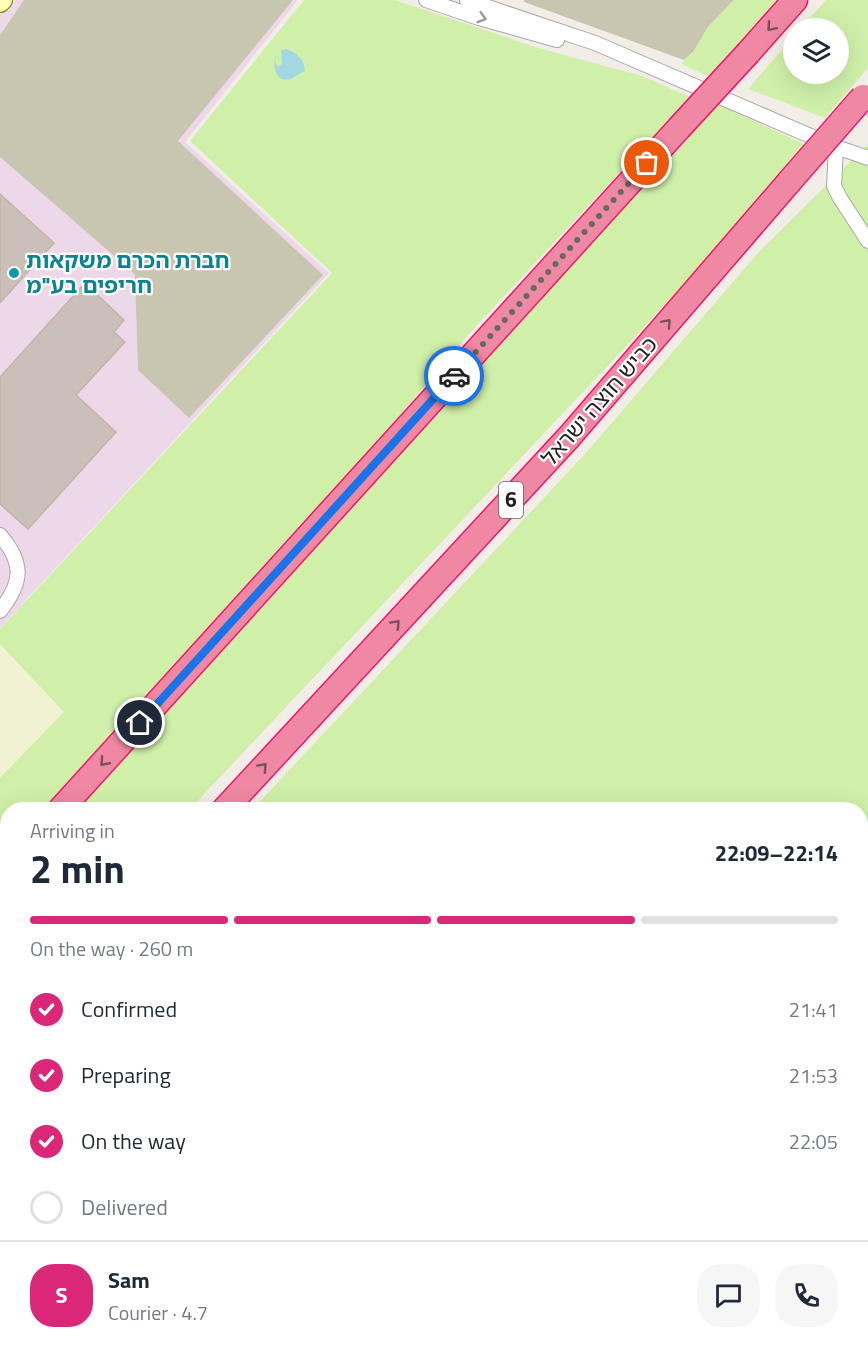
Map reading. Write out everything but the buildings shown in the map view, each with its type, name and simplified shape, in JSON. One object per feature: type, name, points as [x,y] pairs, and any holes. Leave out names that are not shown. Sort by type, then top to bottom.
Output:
[{"type":"highway","points":[[67,802],[795,0]]},
{"type":"highway","name":"כביש חוצה ישראל","points":[[231,802],[569,437],[865,94]]},
{"type":"street","points":[[426,0],[478,18],[587,48],[682,80]]},
{"type":"street","points":[[467,0],[595,43],[836,147],[868,158]]},
{"type":"street","points":[[836,147],[834,186],[868,241]]},
{"type":"street","points":[[0,535],[15,555],[18,572],[13,592],[0,611]]},
{"type":"shaded area","points":[[0,0],[298,0],[185,142],[329,273],[0,628]]},
{"type":"shaded area","points":[[24,0],[293,0],[178,141],[323,275],[189,418],[138,370],[135,274],[0,157],[0,35]]},
{"type":"shaded area","points":[[524,0],[734,0],[708,27],[694,51],[684,60],[524,2]]},
{"type":"green space","points":[[304,0],[395,0],[535,47],[642,76],[690,97],[469,334],[367,454],[50,802],[0,802],[0,778],[64,712],[0,644],[0,629],[332,273],[190,141]]},
{"type":"green space","points":[[734,0],[785,0],[714,79],[681,64],[694,51],[708,27]]},
{"type":"green space","points":[[826,0],[868,0],[868,68],[825,118],[748,89],[783,49],[783,84],[849,84],[849,18],[810,18]]},
{"type":"green space","points":[[712,102],[813,148],[197,802],[84,802]]},
{"type":"green space","points":[[868,144],[868,802],[259,802],[585,454],[757,254]]},
{"type":"green space","points":[[0,644],[64,712],[0,778]]},
{"type":"water","points":[[287,49],[300,57],[305,71],[286,80],[278,76],[274,63],[276,54],[275,62],[278,67],[282,64],[281,50]]},
{"type":"way so far","points":[[454,376],[647,163]]},
{"type":"place","name":"חברת הכרם משקאות חריפים בע\"מ","points":[[14,273]]},
{"type":"route","points":[[140,723],[454,376]]}]
